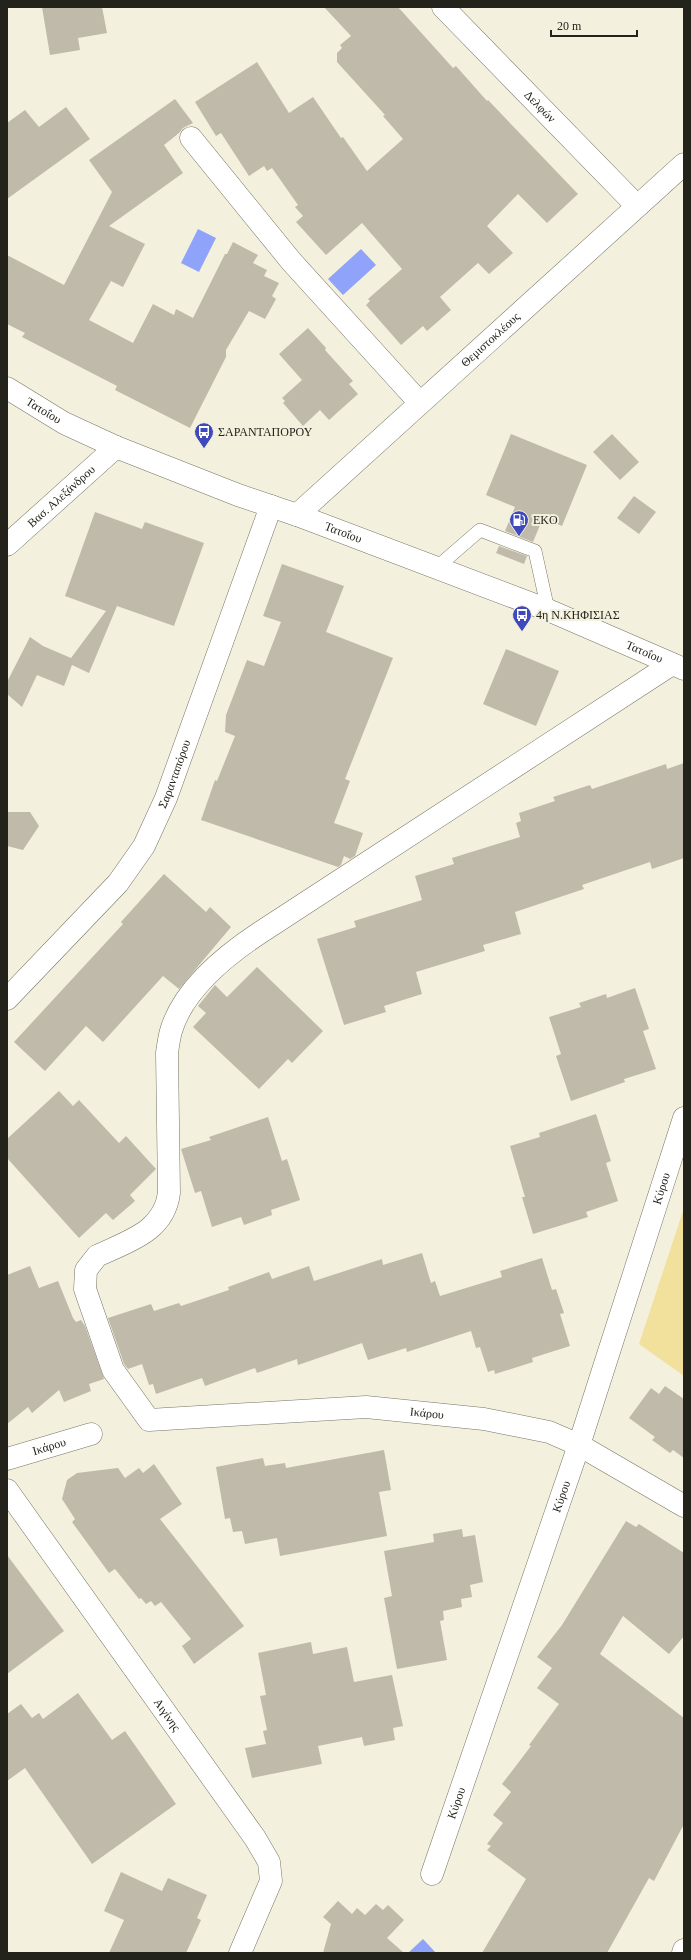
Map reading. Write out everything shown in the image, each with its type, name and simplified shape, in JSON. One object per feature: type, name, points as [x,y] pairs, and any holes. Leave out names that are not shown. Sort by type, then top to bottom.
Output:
[{"type":"street","name":"Δελφών","points":[[443,7],[637,206]]},
{"type":"street","points":[[191,138],[291,261],[420,403]]},
{"type":"street","name":"Θεμιστοκλέους","points":[[297,515],[684,164]]},
{"type":"street","name":"Τατοΐου","points":[[7,388],[64,423],[116,447],[435,569],[548,610],[678,667]]},
{"type":"street","name":"Βασ. Αλεξάνδρου","points":[[7,545],[116,447]]},
{"type":"street","name":"Σαρανταπόρου","points":[[7,999],[118,883],[144,846],[166,798],[271,506]]},
{"type":"street","name":"Ικάρου","points":[[678,667],[230,953],[203,980],[183,1005],[171,1031],[167,1053],[170,1193],[168,1204],[163,1215],[148,1230],[97,1256],[86,1270],[85,1289],[113,1370],[149,1420],[366,1407],[484,1419],[549,1432],[579,1446],[684,1506]]},
{"type":"street","name":"Κύρου","points":[[432,1874],[579,1446],[684,1118]]},
{"type":"street","name":"Ικάρου","points":[[7,1459],[91,1434]]},
{"type":"street","name":"Αιγίνης","points":[[7,1490],[254,1838],[269,1862],[270,1881],[240,1953]]},
{"type":"lane","points":[[435,569],[480,530],[535,551],[548,610]]},
{"type":"shaded area","points":[[684,1208],[684,1376],[639,1344]]},
{"type":"water","points":[[198,229],[216,238],[199,272],[181,263]]},
{"type":"water","points":[[361,249],[376,265],[343,295],[328,279]]},
{"type":"water","points":[[423,1939],[436,1953],[408,1953]]},
{"type":"building","points":[[42,7],[102,7],[107,33],[78,38],[80,50],[50,55]]},
{"type":"building","points":[[324,7],[398,7],[453,68],[456,66],[487,101],[488,100],[578,194],[547,223],[518,194],[487,226],[513,253],[489,274],[478,263],[440,297],[451,310],[427,331],[423,326],[401,345],[366,305],[370,301],[368,299],[402,269],[362,223],[326,255],[296,222],[303,216],[295,207],[298,205],[272,168],[267,171],[264,166],[249,176],[221,133],[216,136],[195,102],[257,62],[289,113],[313,97],[341,138],[343,137],[367,171],[403,139],[383,116],[385,115],[337,62],[337,53],[342,48],[340,45],[351,36]]},
{"type":"building","points":[[175,99],[193,123],[183,128],[164,145],[183,173],[109,226],[145,244],[123,287],[111,281],[89,320],[133,343],[153,304],[174,315],[176,309],[193,318],[225,254],[227,254],[233,242],[258,255],[253,263],[267,270],[264,276],[279,283],[272,296],[276,299],[265,319],[249,311],[226,350],[226,357],[190,428],[115,390],[117,386],[22,337],[25,333],[7,324],[7,255],[64,285],[112,192],[89,160]]},
{"type":"building","points":[[66,107],[90,139],[7,199],[7,123],[25,110],[39,127]]},
{"type":"building","points":[[308,328],[326,348],[325,350],[353,381],[349,384],[358,394],[329,420],[320,410],[303,426],[283,403],[285,401],[282,398],[302,380],[279,354]]},
{"type":"building","points":[[511,434],[587,465],[562,526],[543,518],[533,542],[505,531],[515,507],[486,495]]},
{"type":"building","points":[[612,434],[639,462],[620,480],[593,452]]},
{"type":"building","points":[[634,496],[656,512],[639,534],[617,518]]},
{"type":"building","points":[[95,512],[142,529],[145,522],[204,543],[174,626],[117,606],[89,673],[72,665],[64,686],[37,675],[22,707],[7,694],[7,682],[30,637],[43,646],[71,658],[106,611],[65,596]]},
{"type":"building","points":[[499,546],[527,556],[524,564],[496,553]]},
{"type":"building","points":[[282,564],[344,586],[326,632],[393,658],[345,779],[350,781],[334,823],[363,833],[355,856],[350,859],[344,856],[341,865],[338,867],[201,820],[215,780],[217,781],[235,736],[225,732],[226,715],[247,660],[264,666],[281,622],[263,616]]},
{"type":"building","points":[[506,649],[559,671],[536,726],[483,704]]},
{"type":"building","points":[[684,763],[684,858],[652,869],[650,862],[582,885],[584,889],[515,912],[521,934],[483,945],[485,951],[416,972],[422,994],[384,1006],[386,1012],[344,1025],[317,939],[356,927],[354,921],[422,900],[415,876],[454,864],[452,858],[520,837],[516,823],[521,821],[519,813],[555,801],[553,797],[590,785],[592,789],[666,764],[667,769]]},
{"type":"building","points":[[7,812],[30,812],[39,826],[23,850],[7,846]]},
{"type":"building","points":[[164,874],[206,912],[210,907],[231,927],[179,989],[163,976],[103,1042],[86,1026],[45,1071],[14,1042],[123,924],[121,922]]},
{"type":"building","points":[[257,967],[323,1031],[292,1063],[288,1059],[259,1089],[193,1027],[206,1013],[198,1006],[215,985],[227,997]]},
{"type":"building","points":[[635,988],[649,1029],[643,1031],[656,1069],[624,1079],[625,1082],[571,1101],[556,1056],[561,1054],[549,1017],[581,1007],[579,1003],[606,994],[607,998]]},
{"type":"building","points":[[59,1091],[73,1106],[79,1100],[119,1143],[126,1136],[156,1169],[130,1195],[135,1201],[113,1220],[106,1213],[79,1238],[7,1158],[7,1139]]},
{"type":"building","points":[[596,1114],[611,1161],[606,1163],[618,1201],[586,1212],[588,1217],[533,1234],[522,1197],[525,1197],[510,1146],[540,1137],[539,1133]]},
{"type":"building","points":[[268,1117],[282,1161],[287,1159],[300,1200],[271,1210],[272,1215],[244,1225],[241,1217],[212,1227],[201,1191],[195,1193],[181,1149],[211,1140],[209,1137]]},
{"type":"building","points":[[422,1253],[431,1283],[435,1281],[440,1296],[502,1277],[500,1271],[542,1258],[552,1290],[556,1289],[564,1313],[560,1314],[570,1346],[532,1358],[533,1362],[495,1374],[494,1370],[488,1372],[480,1347],[476,1348],[471,1331],[407,1352],[406,1348],[368,1360],[362,1343],[298,1365],[297,1359],[257,1373],[255,1368],[205,1386],[202,1378],[156,1394],[153,1384],[149,1385],[142,1364],[128,1369],[124,1364],[108,1318],[151,1304],[154,1311],[179,1303],[181,1306],[229,1290],[228,1287],[269,1272],[272,1279],[309,1266],[314,1281],[382,1259],[383,1265]]},
{"type":"building","points":[[30,1266],[39,1288],[58,1281],[73,1318],[76,1322],[81,1320],[85,1326],[104,1379],[89,1384],[91,1391],[64,1402],[59,1390],[32,1413],[28,1407],[7,1424],[7,1275]]},
{"type":"building","points":[[665,1386],[684,1399],[684,1458],[673,1450],[670,1453],[652,1440],[655,1437],[629,1418],[651,1388],[659,1394]]},
{"type":"building","points":[[384,1450],[391,1490],[379,1492],[387,1536],[280,1556],[277,1538],[245,1544],[242,1531],[233,1532],[230,1518],[225,1519],[216,1467],[263,1458],[265,1466],[285,1463],[286,1468]]},
{"type":"building","points":[[154,1464],[182,1504],[160,1519],[244,1626],[194,1664],[182,1646],[191,1639],[161,1602],[155,1606],[151,1601],[146,1604],[141,1598],[139,1599],[115,1569],[109,1573],[72,1522],[75,1519],[62,1499],[67,1480],[77,1473],[118,1468],[125,1478],[139,1468],[143,1473]]},
{"type":"building","points":[[626,1521],[636,1527],[639,1524],[684,1553],[684,1636],[669,1654],[623,1616],[600,1654],[684,1718],[684,1824],[654,1881],[649,1878],[607,1953],[482,1953],[526,1879],[487,1850],[491,1846],[487,1844],[503,1823],[493,1815],[511,1792],[502,1784],[531,1746],[529,1745],[559,1704],[537,1688],[552,1668],[537,1657],[562,1625]]},
{"type":"building","points":[[462,1529],[463,1537],[475,1535],[483,1582],[470,1585],[472,1597],[461,1599],[462,1607],[443,1611],[444,1620],[440,1621],[447,1660],[397,1669],[384,1598],[392,1596],[384,1551],[434,1542],[433,1534]]},
{"type":"building","points":[[7,1555],[64,1631],[7,1674]]},
{"type":"building","points":[[311,1642],[313,1654],[347,1647],[354,1682],[392,1675],[403,1726],[393,1728],[395,1740],[364,1746],[362,1737],[318,1746],[322,1764],[252,1778],[245,1748],[266,1744],[263,1731],[267,1730],[260,1696],[266,1695],[258,1653]]},
{"type":"building","points":[[78,1693],[112,1740],[125,1731],[176,1804],[92,1864],[25,1768],[7,1781],[7,1714],[21,1704],[32,1718],[39,1713],[43,1719]]},
{"type":"building","points":[[121,1872],[162,1891],[168,1878],[207,1895],[197,1918],[201,1920],[186,1953],[109,1953],[124,1920],[104,1911]]},
{"type":"building","points":[[338,1901],[352,1914],[357,1908],[365,1915],[376,1904],[383,1910],[388,1905],[404,1920],[387,1938],[404,1953],[323,1953],[331,1924],[323,1917]]},
{"type":"place","name":"ΣΑΡΑΝΤΑΠΟΡΟΥ","points":[[204,449]]},
{"type":"place","name":"EKO","points":[[519,537]]},
{"type":"place","name":"4η Ν.ΚΗΦΙΣΙΑΣ","points":[[522,632]]}]
